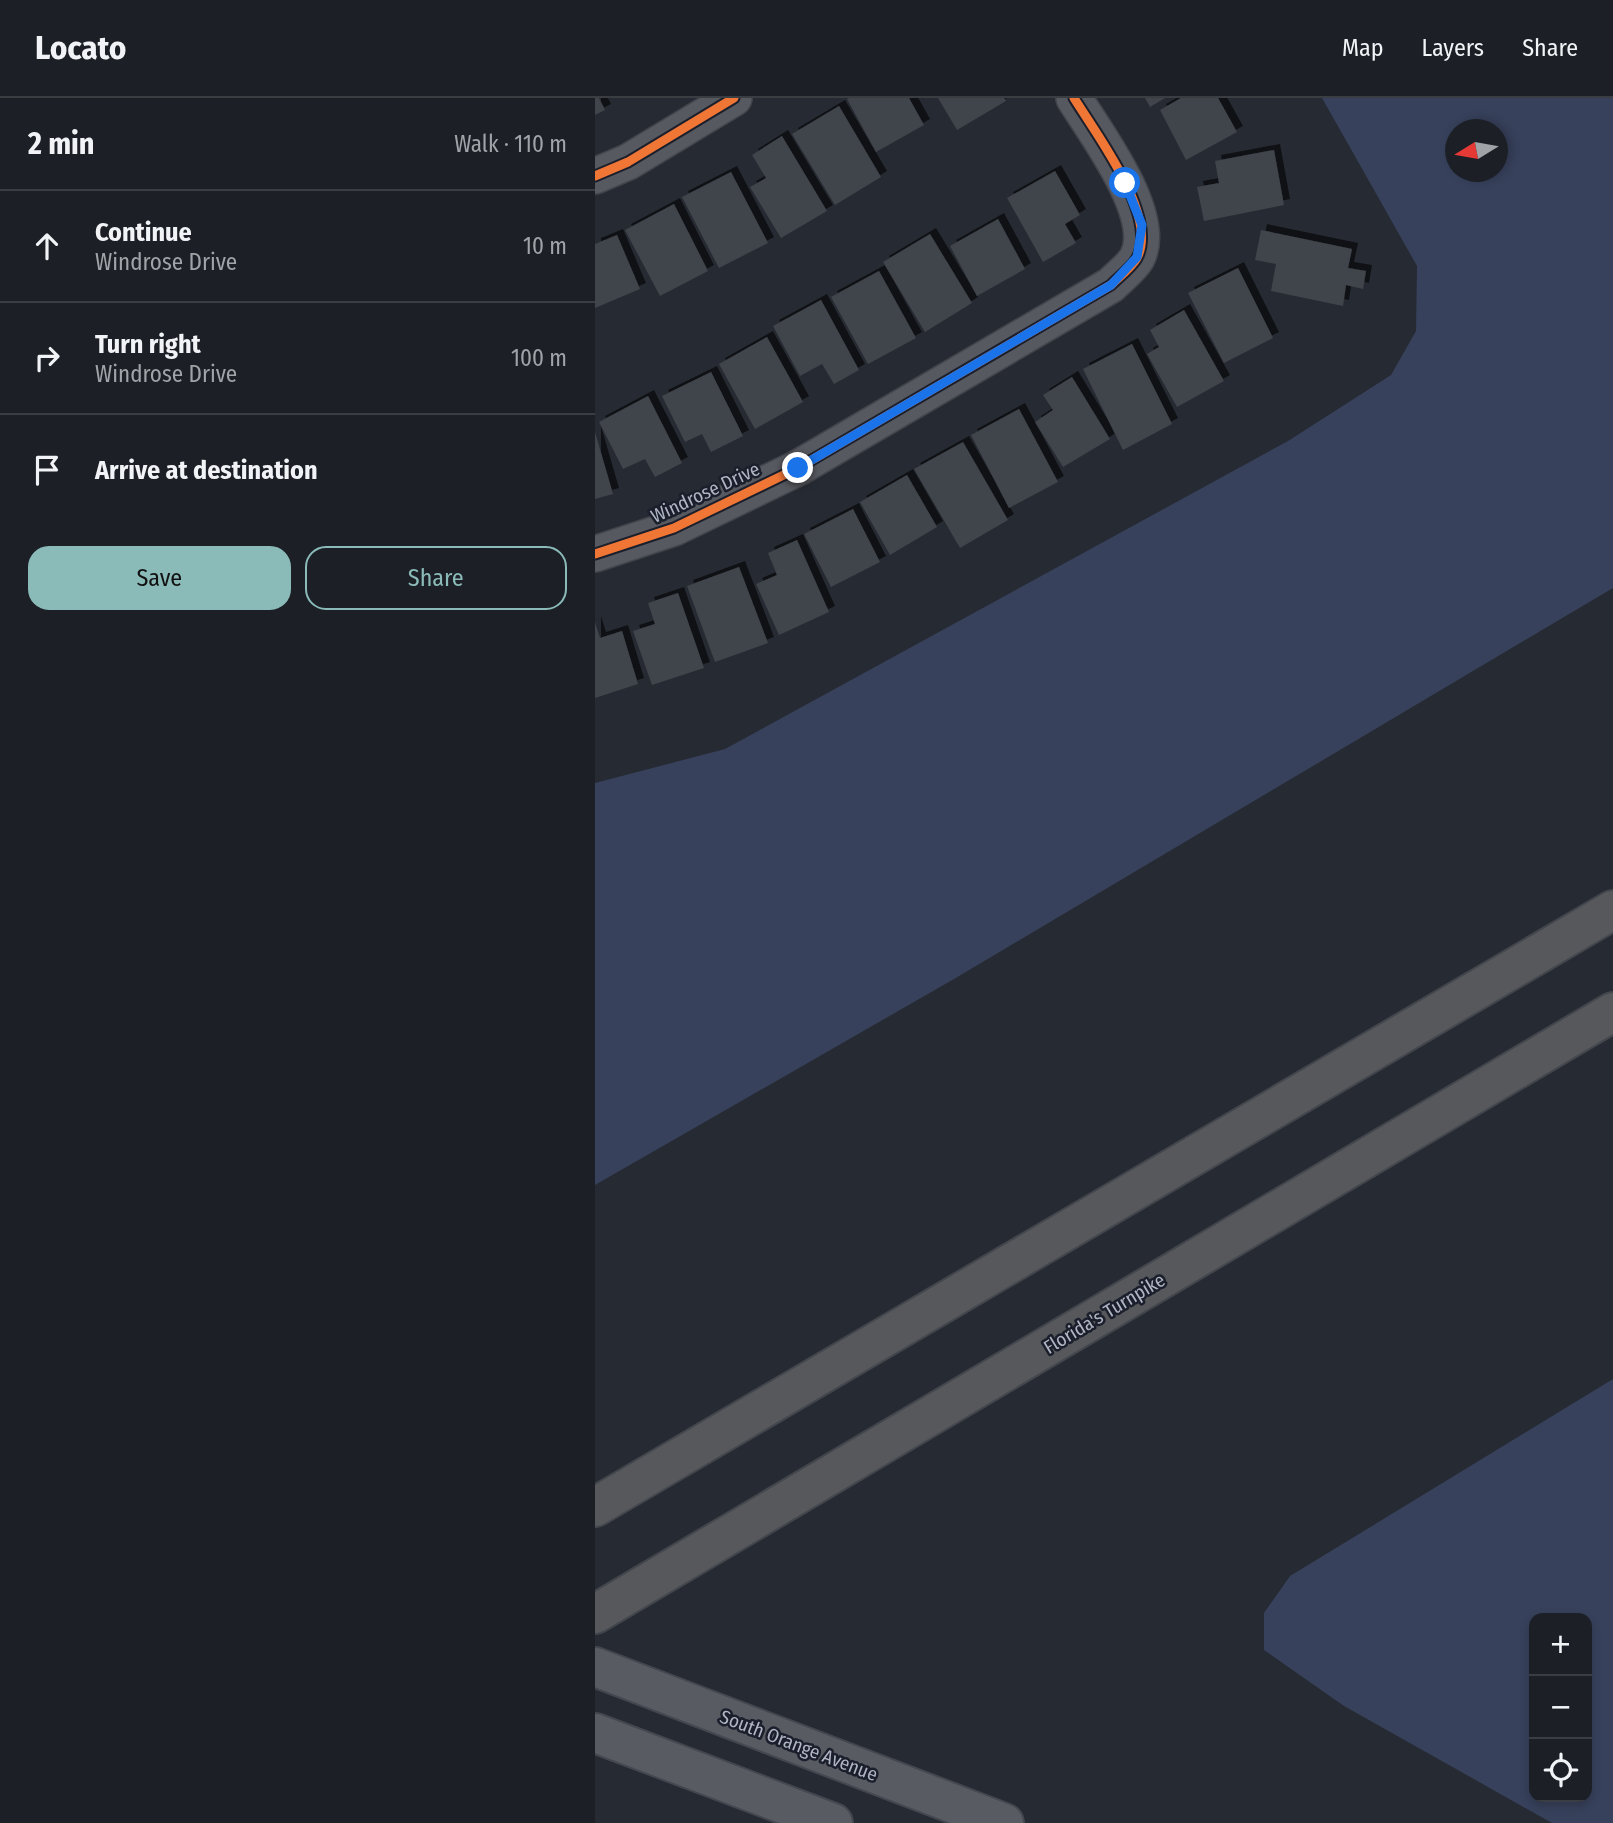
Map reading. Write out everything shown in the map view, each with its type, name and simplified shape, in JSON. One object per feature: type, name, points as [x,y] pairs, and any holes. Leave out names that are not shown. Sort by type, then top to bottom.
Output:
[{"type":"highway","points":[[595,1507],[1613,910]]},
{"type":"highway","name":"Florida's Turnpike","points":[[595,1614],[1613,1012]]},
{"type":"main road","name":"South Orange Avenue","points":[[595,1667],[1004,1823]]},
{"type":"main road","points":[[597,1734],[833,1823]]},
{"type":"street","points":[[595,176],[628,162],[734,98]]},
{"type":"street","name":"Windrose Drive","points":[[595,554],[674,528],[798,468],[1111,285],[1137,257],[1142,225],[1125,183],[1074,98]]},
{"type":"water","points":[[1322,98],[1613,98],[1613,588],[954,979],[595,1185],[595,783],[725,749],[1288,441],[1391,375],[1416,331],[1417,266]]},
{"type":"water","points":[[1613,1379],[1613,1823],[1552,1823],[1344,1706],[1264,1650],[1264,1613],[1290,1576]]},
{"type":"building","points":[[595,98],[599,98],[605,110],[595,115]]},
{"type":"building","points":[[909,98],[924,125],[876,152],[847,99]]},
{"type":"building","points":[[938,98],[1004,98],[1006,101],[957,130]]},
{"type":"building","points":[[1145,98],[1165,98],[1150,107]]},
{"type":"building","points":[[1181,98],[1218,98],[1237,132],[1186,160],[1160,110]]},
{"type":"building","points":[[839,106],[881,177],[835,205],[792,134]]},
{"type":"building","points":[[782,136],[827,211],[781,238],[750,187],[766,178],[752,155]]},
{"type":"building","points":[[1274,150],[1284,205],[1204,221],[1197,187],[1219,183],[1215,161]]},
{"type":"building","points":[[1055,171],[1080,215],[1065,224],[1076,243],[1043,262],[1007,198]]},
{"type":"building","points":[[731,172],[768,243],[719,268],[682,197]]},
{"type":"building","points":[[674,204],[708,271],[660,296],[625,230]]},
{"type":"building","points":[[998,219],[1025,269],[977,296],[950,246]]},
{"type":"building","points":[[1261,230],[1352,249],[1348,268],[1366,271],[1363,289],[1346,285],[1343,306],[1271,291],[1276,264],[1255,260]]},
{"type":"building","points":[[930,234],[972,303],[925,332],[883,262]]},
{"type":"building","points":[[617,235],[640,289],[595,308],[595,244]]},
{"type":"building","points":[[1238,268],[1273,338],[1224,363],[1188,293]]},
{"type":"building","points":[[879,271],[916,338],[868,364],[831,297]]},
{"type":"building","points":[[821,300],[859,370],[834,384],[822,364],[800,376],[773,326]]},
{"type":"building","points":[[1184,310],[1224,381],[1177,407],[1147,354],[1159,347],[1150,330]]},
{"type":"building","points":[[767,337],[803,402],[755,429],[719,364]]},
{"type":"building","points":[[1132,344],[1172,424],[1123,450],[1083,369]]},
{"type":"building","points":[[711,372],[743,436],[711,452],[702,434],[685,442],[662,396]]},
{"type":"building","points":[[1072,377],[1110,439],[1063,467],[1035,422],[1053,410],[1043,395]]},
{"type":"building","points":[[648,396],[682,463],[655,477],[645,459],[623,469],[599,422]]},
{"type":"building","points":[[1019,409],[1058,482],[1009,508],[971,435]]},
{"type":"building","points":[[595,432],[613,494],[595,499]]},
{"type":"building","points":[[963,442],[1008,520],[960,548],[914,469]]},
{"type":"building","points":[[907,475],[937,527],[890,555],[860,502]]},
{"type":"building","points":[[853,509],[880,562],[831,587],[804,534]]},
{"type":"building","points":[[797,540],[829,612],[779,635],[756,584],[777,575],[768,553]]},
{"type":"building","points":[[739,567],[768,643],[715,662],[687,586]]},
{"type":"building","points":[[678,593],[704,668],[652,685],[633,631],[655,624],[648,603]]},
{"type":"building","points":[[595,622],[600,638],[622,631],[638,684],[595,698]]},
{"type":"cycle path","points":[[595,176],[628,162],[734,98]]},
{"type":"cycle path","points":[[595,554],[674,528],[798,468],[1111,285],[1125,272],[1137,258],[1142,241],[1140,220],[1122,176],[1074,98]]},
{"type":"route","points":[[798,468],[1111,285],[1137,257],[1142,225],[1125,183]]}]
